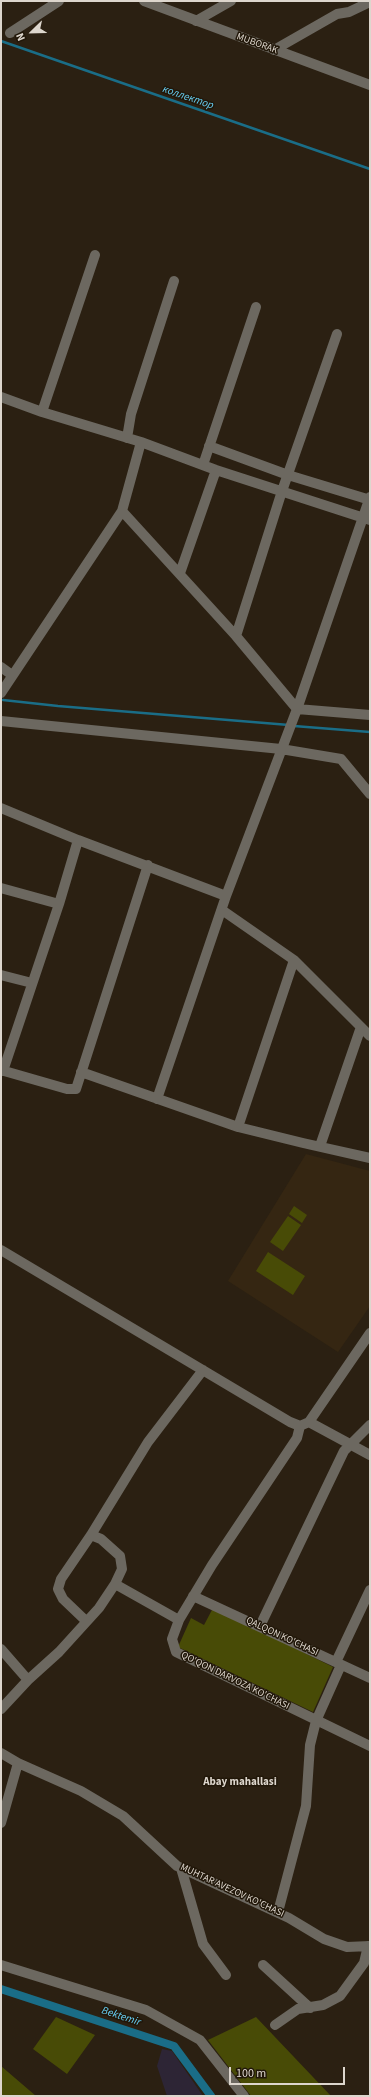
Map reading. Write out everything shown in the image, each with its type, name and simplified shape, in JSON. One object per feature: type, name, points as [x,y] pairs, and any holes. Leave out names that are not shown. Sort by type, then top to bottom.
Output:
[{"type":"street","points":[[10,33],[59,1]]},
{"type":"street","name":"MUBORAK","points":[[144,1],[370,85]]},
{"type":"street","points":[[196,21],[231,1]]},
{"type":"street","points":[[274,50],[337,14],[349,12],[370,2]]},
{"type":"street","points":[[42,412],[95,255]]},
{"type":"street","points":[[127,438],[131,414],[174,281]]},
{"type":"street","points":[[203,465],[256,307]]},
{"type":"street","points":[[236,636],[282,491],[337,334]]},
{"type":"street","points":[[1,397],[42,412],[141,442],[216,470],[366,519]]},
{"type":"street","points":[[2,692],[122,510],[141,442]]},
{"type":"street","points":[[158,1099],[226,896],[282,749],[366,519],[370,499],[288,476],[209,446]]},
{"type":"street","points":[[180,573],[216,470]]},
{"type":"street","points":[[122,510],[236,636],[297,708],[370,715]]},
{"type":"street","points":[[1,667],[12,675]]},
{"type":"street","points":[[1,721],[282,749],[341,759],[370,794]]},
{"type":"street","points":[[1,808],[78,840],[148,865],[226,896]]},
{"type":"street","points":[[78,840],[59,904],[2,1070],[67,1089],[76,1088],[148,865]]},
{"type":"street","points":[[1,888],[59,904]]},
{"type":"street","points":[[222,910],[294,960],[370,1036]]},
{"type":"street","points":[[238,1127],[294,960]]},
{"type":"street","points":[[1,975],[32,983]]},
{"type":"street","points":[[320,1146],[361,1027]]},
{"type":"street","points":[[81,1072],[238,1127],[370,1158]]},
{"type":"street","points":[[1,1250],[290,1422],[304,1424],[370,1455]]},
{"type":"street","name":"QO'QON DARVOZA KO'CHASI","points":[[370,1333],[304,1424],[297,1438],[212,1565],[179,1620],[172,1639],[176,1652],[370,1746]]},
{"type":"street","points":[[86,1621],[63,1599],[58,1589],[61,1579],[91,1535],[148,1442],[203,1370]]},
{"type":"street","points":[[260,1626],[344,1451],[370,1425]]},
{"type":"street","points":[[1,1710],[28,1680],[59,1652],[99,1608],[115,1584],[122,1570],[120,1556],[101,1539],[91,1535]]},
{"type":"street","points":[[115,1584],[179,1620]]},
{"type":"street","points":[[278,1912],[306,1806],[310,1745],[316,1721],[370,1590]]},
{"type":"street","name":"QALQON KO'CHASI","points":[[193,1596],[370,1678]]},
{"type":"street","points":[[1,1649],[28,1680]]},
{"type":"street","name":"MUHTAR AVEZOV KO'CHASI","points":[[1,1753],[18,1763],[81,1791],[123,1816],[177,1866],[278,1912],[324,1939],[347,1947],[369,1946]]},
{"type":"street","points":[[1,1823],[18,1763]]},
{"type":"street","points":[[181,1868],[203,1944],[226,1975]]},
{"type":"street","points":[[275,2025],[298,2009],[310,2008],[329,2003],[346,1991],[364,1963],[369,1946]]},
{"type":"street","points":[[1,1965],[146,2010],[200,2040],[244,2096]]},
{"type":"street","points":[[264,1966],[310,2008]]},
{"type":"shaded area","points":[[306,1154],[370,1171],[370,1306],[338,1352],[228,1281]]},
{"type":"shaded area","points":[[294,1206],[307,1215],[302,1223],[289,1214]]},
{"type":"shaded area","points":[[288,1216],[301,1225],[283,1251],[270,1242]]},
{"type":"shaded area","points":[[268,1252],[305,1276],[293,1295],[256,1271]]},
{"type":"shaded area","points":[[213,1608],[333,1667],[313,1712],[178,1647],[191,1618],[204,1625]]},
{"type":"shaded area","points":[[56,2017],[95,2035],[67,2074],[33,2049]]},
{"type":"shaded area","points":[[256,2017],[331,2096],[251,2096],[208,2040]]},
{"type":"shaded area","points":[[162,2049],[172,2051],[203,2096],[167,2096],[157,2066]]},
{"type":"shaded area","points":[[1,2066],[36,2096],[1,2096]]},
{"type":"waterway","name":"коллектор","points":[[1,41],[370,169]]},
{"type":"waterway","points":[[3,700],[289,725]]},
{"type":"waterway","points":[[294,726],[370,732]]},
{"type":"waterway","name":"Bektemir","points":[[1,1989],[174,2046],[211,2096]]},
{"type":"district","name":"Abay mahallasi","points":[[240,1783]]}]
